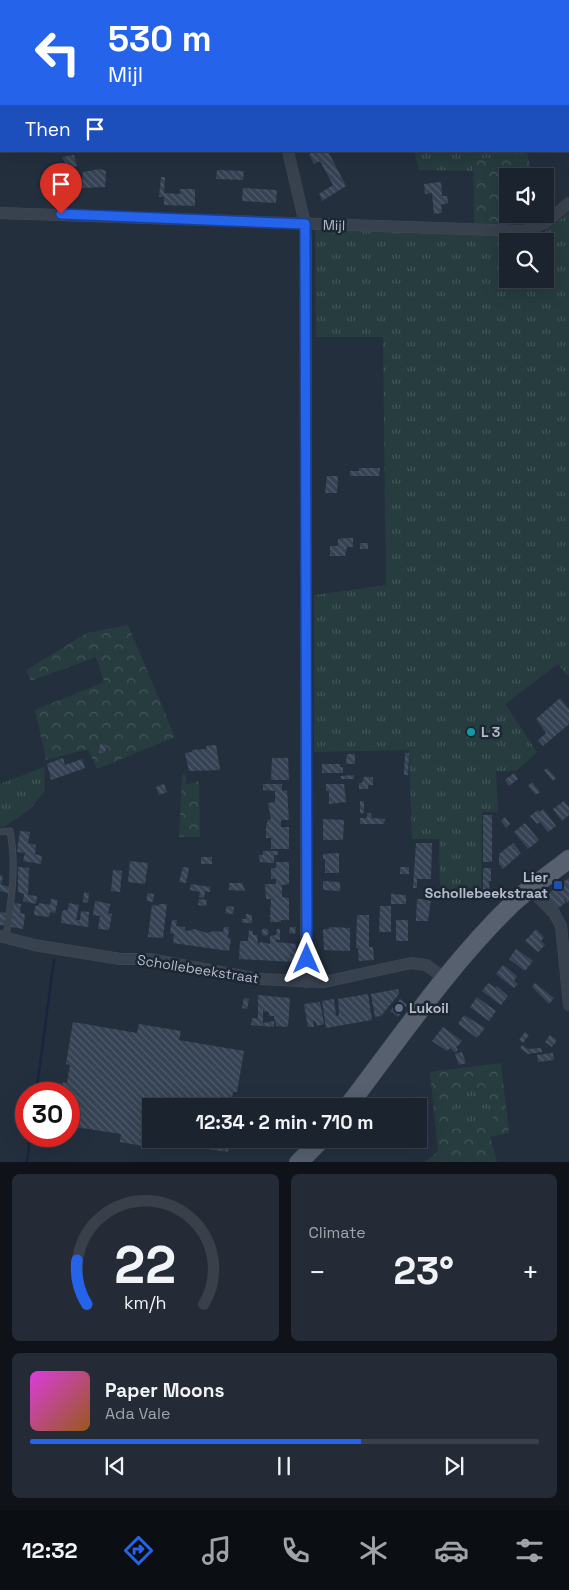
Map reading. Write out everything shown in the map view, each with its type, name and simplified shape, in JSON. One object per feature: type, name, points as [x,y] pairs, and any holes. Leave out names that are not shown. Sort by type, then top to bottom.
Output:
[{"type":"main road","points":[[354,1098],[446,979],[490,926],[530,889],[569,859]]},
{"type":"main road","points":[[298,1162],[313,1148]]},
{"type":"street","points":[[288,152],[305,224],[306,982]]},
{"type":"street","name":"Mijl","points":[[0,213],[526,231],[545,223],[569,204]]},
{"type":"street","points":[[530,889],[554,913],[561,926],[569,1005]]},
{"type":"street","name":"Schollebeekstraat","points":[[3,937],[34,945],[120,959],[149,959],[260,979],[306,982],[344,979],[411,962],[426,965],[446,979]]},
{"type":"lane","name":"Schollebeekstraat","points":[[0,832],[10,832],[14,853],[13,883],[3,937]]},
{"type":"green space","points":[[414,152],[501,152],[499,157],[473,160],[473,171],[419,170]]},
{"type":"green space","points":[[501,152],[527,152],[530,168],[499,168],[499,223],[535,223],[529,225],[474,223],[473,160],[499,157]]},
{"type":"green space","points":[[569,212],[569,677],[558,664],[505,704],[537,752],[516,771],[496,771],[498,812],[482,812],[481,896],[440,895],[439,839],[412,839],[409,750],[314,752],[314,595],[386,585],[383,337],[316,337],[315,229],[499,236],[499,288],[554,288],[554,233],[543,233]]},
{"type":"green space","points":[[128,625],[175,737],[97,769],[88,749],[46,760],[35,710],[104,682],[96,657],[31,681],[26,670],[87,633]]},
{"type":"green space","points":[[44,767],[45,791],[29,810],[2,828],[0,826],[0,784]]},
{"type":"green space","points":[[186,774],[186,785],[199,781],[200,837],[179,837],[182,775]]},
{"type":"green space","points":[[501,1063],[509,1133],[490,1137],[497,1162],[425,1162],[438,1151],[430,1072]],"holes":[[[487,1087],[494,1122],[454,1129],[452,1092]]]},
{"type":"green space","points":[[487,1087],[494,1123],[453,1129],[452,1092]]},
{"type":"building","points":[[313,152],[329,152],[346,186],[322,201],[319,194],[333,185],[320,161],[314,164],[309,154]]},
{"type":"building","points":[[74,155],[77,166],[68,168],[62,157]]},
{"type":"building","points":[[100,169],[106,171],[105,187],[82,188],[83,172]]},
{"type":"building","points":[[217,170],[244,171],[243,180],[216,179]]},
{"type":"building","points":[[161,177],[165,177],[164,193],[180,194],[180,189],[195,189],[195,206],[164,205],[164,197],[159,197]]},
{"type":"building","points":[[441,182],[442,196],[447,196],[448,203],[441,205],[442,213],[434,214],[432,193],[425,194],[424,184]]},
{"type":"building","points":[[243,188],[277,190],[276,203],[242,201]]},
{"type":"building","points":[[359,468],[380,468],[379,476],[350,476],[350,471],[359,471]]},
{"type":"building","points":[[327,476],[338,476],[337,493],[325,493]]},
{"type":"building","points":[[353,538],[353,547],[347,547],[345,556],[330,556],[330,546],[338,546],[338,539]]},
{"type":"building","points":[[360,543],[368,543],[368,549],[360,549]]},
{"type":"building","points":[[560,698],[569,709],[569,724],[543,746],[538,740],[546,733],[536,719]]},
{"type":"building","name":"L 3","points":[[476,727],[477,731],[474,737],[467,738],[467,728]]},
{"type":"building","points":[[100,744],[106,745],[105,753],[99,753]]},
{"type":"building","points":[[216,745],[220,770],[189,771],[185,753],[192,752],[192,750],[207,749],[206,746]]},
{"type":"building","points":[[405,753],[409,753],[408,775],[404,775]]},
{"type":"building","points":[[347,754],[355,754],[355,764],[346,764]]},
{"type":"building","points":[[63,758],[65,765],[82,759],[85,768],[51,780],[47,764]]},
{"type":"building","points":[[272,758],[288,758],[289,780],[271,780]]},
{"type":"building","points":[[322,764],[340,764],[340,767],[343,767],[343,773],[322,773]]},
{"type":"building","points":[[547,768],[556,778],[553,781],[544,770]]},
{"type":"building","points":[[514,773],[518,779],[509,786],[505,780]]},
{"type":"building","points":[[354,775],[354,779],[341,779],[341,776]]},
{"type":"building","points":[[364,777],[373,777],[373,785],[368,785],[368,789],[359,789],[359,783],[362,783]]},
{"type":"building","points":[[532,782],[540,792],[536,795],[528,786]]},
{"type":"building","points":[[164,784],[167,792],[159,795],[156,787]]},
{"type":"building","points":[[263,784],[282,784],[282,791],[287,790],[289,820],[281,820],[281,827],[289,827],[289,849],[271,849],[271,838],[266,838],[266,827],[268,820],[271,819],[268,803],[275,802],[275,791],[263,790]]},
{"type":"building","points":[[326,784],[344,784],[346,802],[329,804],[329,791],[326,791]]},
{"type":"building","points":[[360,801],[364,801],[364,813],[360,813]]},
{"type":"building","points":[[564,801],[569,807],[569,815],[562,821],[553,809]]},
{"type":"building","points":[[543,809],[556,826],[548,832],[540,822],[537,824],[530,816]]},
{"type":"building","points":[[367,813],[371,813],[372,818],[385,819],[384,824],[360,824],[360,818],[367,818]]},
{"type":"building","points":[[483,815],[492,815],[492,862],[483,862]]},
{"type":"building","points":[[505,817],[510,824],[506,828],[501,821]]},
{"type":"building","points":[[323,819],[344,820],[343,840],[323,840]]},
{"type":"building","points":[[525,823],[539,840],[528,849],[514,832]]},
{"type":"building","points":[[20,831],[30,832],[28,843],[36,845],[35,854],[42,856],[41,864],[23,861],[25,853],[17,852]]},
{"type":"building","points":[[416,843],[432,843],[431,879],[417,879],[417,888],[413,888]]},
{"type":"building","points":[[513,843],[521,853],[503,869],[499,864],[499,854]]},
{"type":"building","points":[[263,851],[278,851],[278,855],[274,855],[274,863],[260,862],[259,855],[263,855]]},
{"type":"building","points":[[339,853],[339,873],[325,873],[323,854]]},
{"type":"building","points":[[201,857],[212,857],[212,864],[201,864]]},
{"type":"building","points":[[130,861],[148,863],[145,884],[128,882]]},
{"type":"building","points":[[276,862],[289,862],[289,884],[282,885],[282,897],[289,898],[289,920],[270,922],[271,899],[266,899],[265,884],[276,884],[276,879],[271,879],[271,868],[276,868]]},
{"type":"building","points":[[18,867],[29,868],[28,895],[37,896],[36,904],[23,901],[24,894],[18,892]]},
{"type":"building","points":[[183,867],[189,868],[186,883],[179,882]]},
{"type":"building","points":[[400,867],[409,867],[409,874],[400,874]]},
{"type":"building","points":[[483,868],[491,868],[491,881],[489,881],[490,897],[483,897]]},
{"type":"building","points":[[113,870],[122,871],[120,892],[111,891]]},
{"type":"building","points":[[0,875],[3,876],[1,885],[10,887],[9,893],[0,891]]},
{"type":"building","points":[[569,878],[569,901],[567,903],[564,898],[565,903],[556,910],[545,896]]},
{"type":"building","points":[[323,881],[340,882],[340,891],[323,890]]},
{"type":"building","points":[[229,883],[242,883],[245,891],[229,890]]},
{"type":"building","points":[[191,884],[210,887],[210,892],[205,891],[204,898],[199,897],[200,892],[190,890]]},
{"type":"building","points":[[84,892],[89,893],[88,903],[83,902]]},
{"type":"building","points":[[147,893],[154,894],[153,902],[147,901]]},
{"type":"building","points":[[391,894],[406,895],[406,904],[391,904]]},
{"type":"building","points":[[51,899],[58,900],[55,913],[50,912],[49,917],[34,915],[35,906],[38,906],[39,903],[50,905]]},
{"type":"building","points":[[199,899],[207,900],[206,906],[198,905]]},
{"type":"building","points":[[417,899],[431,899],[428,921],[416,921]]},
{"type":"building","points":[[95,901],[110,904],[108,913],[112,914],[109,930],[98,929],[100,916],[93,915]]},
{"type":"building","points":[[14,903],[21,904],[20,913],[25,914],[23,929],[11,927]]},
{"type":"building","points":[[69,903],[79,905],[76,920],[80,920],[81,911],[89,912],[88,927],[61,923],[62,912],[68,910]]},
{"type":"building","points":[[159,904],[167,904],[163,938],[148,937],[152,905],[159,906]]},
{"type":"building","points":[[227,906],[234,907],[233,914],[225,913]]},
{"type":"building","points":[[380,906],[391,906],[391,932],[379,932]]},
{"type":"building","points":[[0,912],[6,913],[4,925],[0,925]]},
{"type":"building","points":[[246,914],[252,915],[252,923],[242,923],[242,919],[246,919]]},
{"type":"building","points":[[357,915],[369,915],[369,947],[373,947],[374,960],[359,961],[358,948],[356,948]]},
{"type":"building","points":[[172,920],[177,920],[176,926],[185,927],[185,930],[188,931],[194,929],[207,933],[214,931],[223,932],[224,927],[229,927],[228,938],[231,938],[229,951],[173,943],[174,934],[170,933]]},
{"type":"building","points":[[396,920],[408,920],[408,941],[396,941]]},
{"type":"building","points":[[290,927],[296,927],[295,934],[289,933]]},
{"type":"building","points":[[329,927],[350,928],[350,951],[324,950],[323,929],[329,929]]},
{"type":"building","points":[[265,928],[269,932],[265,936],[261,932]]},
{"type":"building","points":[[277,929],[280,929],[280,940],[276,939],[276,942],[296,944],[295,962],[239,959],[240,941],[248,941],[249,930],[253,931],[253,935],[257,935],[258,944],[261,942],[270,944],[270,936],[276,935]]},
{"type":"building","points":[[536,929],[544,937],[541,941],[545,945],[538,952],[525,941]]},
{"type":"building","points":[[516,949],[533,961],[525,971],[509,959]]},
{"type":"building","points":[[503,965],[517,976],[514,981],[518,984],[514,988],[496,974]]},
{"type":"building","points":[[488,983],[496,988],[497,986],[508,996],[501,1005],[482,991]]},
{"type":"building","points":[[535,983],[554,998],[549,1004],[532,987]]},
{"type":"building","points":[[398,989],[399,994],[381,1016],[375,1017],[371,994]]},
{"type":"building","points":[[368,994],[372,1020],[326,1028],[322,1001],[334,999],[336,1016],[339,1015],[338,999]]},
{"type":"building","points":[[258,995],[290,998],[288,1027],[276,1026],[274,1016],[269,1016],[269,1012],[263,1011],[263,1023],[274,1021],[274,1027],[251,1025],[252,1018],[258,1019]]},
{"type":"building","points":[[477,997],[496,1011],[489,1021],[470,1007]]},
{"type":"building","points":[[244,998],[249,999],[247,1009],[242,1008]]},
{"type":"building","name":"Lukoil","points":[[400,999],[407,1005],[398,1017],[390,1011]]},
{"type":"building","points":[[320,1002],[324,1024],[317,1026],[315,1021],[313,1021],[314,1027],[308,1027],[304,1004]]},
{"type":"building","points":[[464,1015],[485,1028],[477,1038],[458,1024]]},
{"type":"building","points":[[73,1022],[137,1033],[139,1024],[181,1031],[179,1040],[244,1051],[237,1092],[233,1092],[232,1098],[142,1098],[142,1146],[120,1142],[121,1134],[80,1128],[80,1082],[67,1082],[70,1065],[66,1064]]},
{"type":"building","points":[[443,1027],[462,1041],[456,1048],[458,1049],[456,1053],[450,1048],[447,1051],[432,1041]]},
{"type":"building","points":[[525,1032],[529,1035],[523,1043],[519,1040]]},
{"type":"building","points":[[550,1035],[557,1040],[552,1047],[545,1042]]},
{"type":"building","points":[[522,1045],[528,1049],[541,1048],[542,1052],[528,1054],[520,1048]]},
{"type":"building","points":[[462,1052],[466,1063],[459,1065],[455,1054]]},
{"type":"building","points":[[553,1053],[554,1060],[538,1062],[537,1055]]},
{"type":"building","points":[[202,1148],[229,1148],[228,1152]]},
{"type":"waterway","points":[[38,1082],[54,960]]},
{"type":"waterway","points":[[27,1162],[29,1147]]},
{"type":"place","name":"L 3","points":[[471,732]]},
{"type":"place","name":"Lier Schollebeekstraat","points":[[558,885]]},
{"type":"place","name":"Lukoil","points":[[399,1008]]},
{"type":"route","points":[[61,214],[305,224],[307,959]]}]
